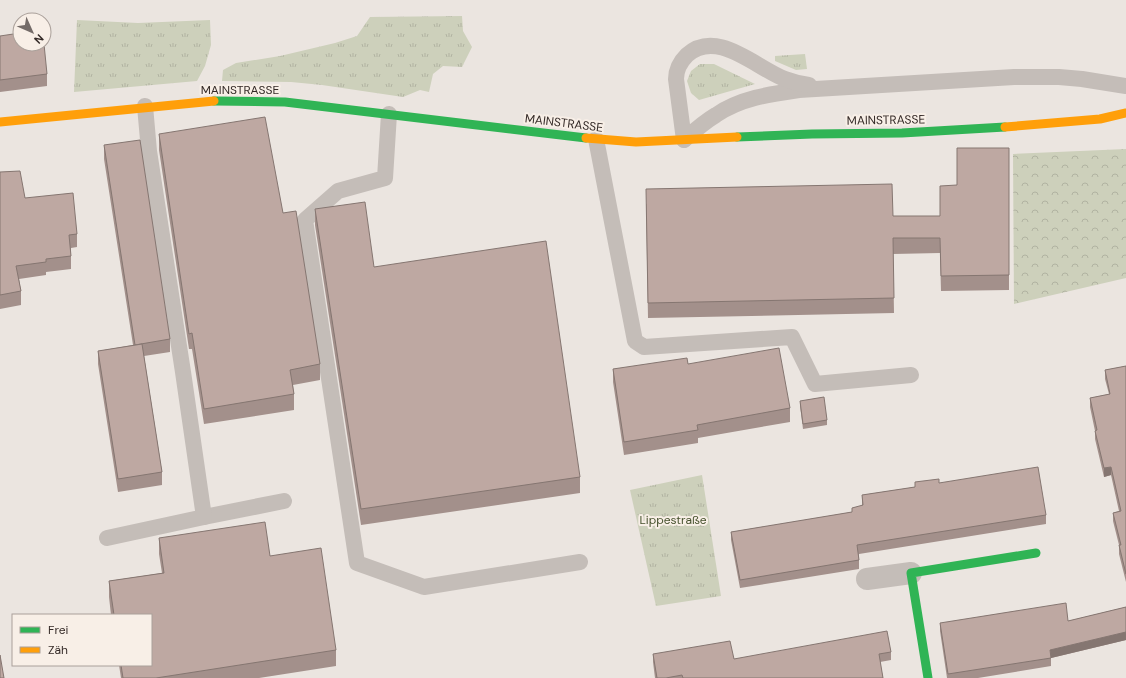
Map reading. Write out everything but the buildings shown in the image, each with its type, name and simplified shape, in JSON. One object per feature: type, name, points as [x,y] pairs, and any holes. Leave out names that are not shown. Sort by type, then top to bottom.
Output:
[{"type":"street","name":"MAINSTRASSE","points":[[0,122],[145,106],[221,100],[285,102],[596,139],[636,142],[834,133],[902,133],[1050,124],[1100,119],[1126,113]]},
{"type":"street","points":[[867,580],[1036,553]]},
{"type":"street","points":[[911,573],[928,678]]},
{"type":"lane","points":[[684,140],[676,72],[679,64],[685,57],[693,50],[702,46],[712,45],[724,48],[784,79],[826,87]]},
{"type":"lane","points":[[684,140],[717,114],[735,104],[766,95],[799,90],[826,87],[1014,77],[1082,79],[1126,86]]},
{"type":"lane","points":[[145,106],[149,151],[204,517]]},
{"type":"lane","points":[[389,114],[385,178],[338,191],[305,220],[357,563],[424,587],[580,562]]},
{"type":"lane","points":[[596,139],[635,341],[644,347],[792,337],[814,384],[911,375]]},
{"type":"lane","points":[[107,538],[284,501]]},
{"type":"green space","points":[[462,16],[463,31],[472,47],[462,67],[443,66],[433,74],[429,92],[420,90],[403,97],[291,82],[222,81],[223,70],[236,63],[280,56],[335,43],[357,36],[370,17]]},
{"type":"green space","points":[[77,20],[138,23],[210,20],[211,45],[205,66],[197,81],[74,92]]},
{"type":"green space","points":[[805,54],[807,69],[796,70],[775,61],[775,56]]},
{"type":"green space","points":[[700,64],[714,64],[755,84],[699,100],[691,93],[687,81],[691,71]]},
{"type":"green space","points":[[1126,149],[1126,278],[1014,304],[1013,154]]},
{"type":"green space","name":"Lippestraße","points":[[702,475],[721,596],[656,606],[630,490]]},
{"type":"traffic: fast","points":[[214,101],[285,102],[586,138]]},
{"type":"traffic: fast","points":[[737,137],[902,133],[1005,127]]},
{"type":"traffic: fast","points":[[928,678],[911,573],[1036,553]]},
{"type":"traffic: slow","points":[[0,122],[214,101]]},
{"type":"traffic: slow","points":[[1005,127],[1100,119],[1126,113]]},
{"type":"traffic: slow","points":[[586,138],[636,142],[737,137]]}]
